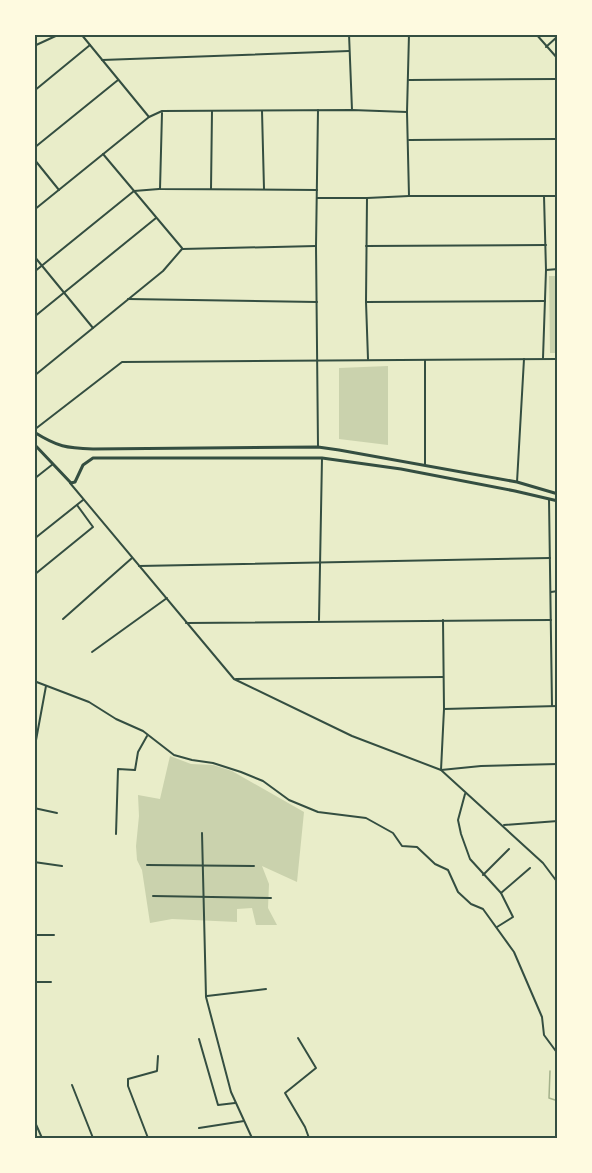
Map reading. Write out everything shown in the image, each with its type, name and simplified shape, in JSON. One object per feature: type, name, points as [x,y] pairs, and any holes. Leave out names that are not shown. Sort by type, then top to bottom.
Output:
[{"type":"main road","points":[[34,431],[53,444],[67,448],[93,450],[318,447],[517,482],[558,494]]},
{"type":"main road","points":[[34,444],[69,482],[75,482],[83,465],[93,458],[322,458],[401,469],[558,501]]},
{"type":"main road","points":[[93,450],[93,458]]},
{"type":"street","points":[[34,46],[60,34]]},
{"type":"street","points":[[81,34],[149,117]]},
{"type":"street","points":[[348,34],[352,110]]},
{"type":"street","points":[[409,34],[407,112],[409,196]]},
{"type":"street","points":[[536,34],[558,59]]},
{"type":"street","points":[[546,47],[558,36]]},
{"type":"street","points":[[34,91],[90,45]]},
{"type":"street","points":[[102,60],[349,51]]},
{"type":"street","points":[[409,80],[558,79]]},
{"type":"street","points":[[34,148],[118,80]]},
{"type":"street","points":[[318,110],[316,246],[318,447]]},
{"type":"street","points":[[34,210],[149,117],[162,111],[407,112]]},
{"type":"street","points":[[160,189],[162,111]]},
{"type":"street","points":[[211,190],[212,111]]},
{"type":"street","points":[[262,111],[264,190]]},
{"type":"street","points":[[409,140],[558,139]]},
{"type":"street","points":[[103,154],[182,249]]},
{"type":"street","points":[[34,159],[59,190]]},
{"type":"street","points":[[34,272],[134,191],[160,189],[317,190]]},
{"type":"street","points":[[543,359],[546,270],[544,196]]},
{"type":"street","points":[[317,198],[558,196]]},
{"type":"street","points":[[367,198],[368,359]]},
{"type":"street","points":[[34,317],[156,218]]},
{"type":"street","points":[[366,246],[546,245]]},
{"type":"street","points":[[34,376],[163,271],[182,249],[316,246]]},
{"type":"street","points":[[34,256],[93,328]]},
{"type":"street","points":[[546,270],[558,269]]},
{"type":"street","points":[[129,299],[317,302]]},
{"type":"street","points":[[366,302],[545,301]]},
{"type":"street","points":[[517,482],[524,359]]},
{"type":"street","points":[[34,431],[122,362],[558,359]]},
{"type":"street","points":[[425,360],[425,465]]},
{"type":"street","points":[[319,621],[322,458]]},
{"type":"street","points":[[34,479],[53,464]]},
{"type":"street","points":[[69,482],[234,679],[352,736],[441,771],[504,825],[543,863],[558,883]]},
{"type":"street","points":[[549,499],[552,706]]},
{"type":"street","points":[[34,539],[83,500]]},
{"type":"street","points":[[34,575],[93,527],[77,505]]},
{"type":"street","points":[[63,619],[132,558]]},
{"type":"street","points":[[139,566],[550,558]]},
{"type":"street","points":[[551,591],[558,591]]},
{"type":"street","points":[[92,651],[167,598]]},
{"type":"street","points":[[441,771],[444,709],[443,620]]},
{"type":"street","points":[[186,622],[551,620]]},
{"type":"street","points":[[550,648],[558,648]]},
{"type":"street","points":[[234,679],[443,677]]},
{"type":"street","points":[[34,681],[89,702],[116,719],[143,731],[174,755],[242,772],[263,781],[289,800],[318,812],[366,818],[393,833],[402,846],[417,847],[435,864],[448,870],[458,892],[471,904],[483,909],[497,927],[514,952],[542,1017],[544,1035],[558,1054]]},
{"type":"street","points":[[34,751],[46,686]]},
{"type":"street","points":[[444,709],[558,706]]},
{"type":"street","points":[[116,834],[118,769],[135,770],[138,752],[147,735]]},
{"type":"street","points":[[441,771],[482,766],[558,764]]},
{"type":"street","points":[[466,793],[458,820],[470,859],[501,893],[513,917],[497,927]]},
{"type":"street","points":[[34,808],[57,813]]},
{"type":"street","points":[[504,825],[558,821]]},
{"type":"street","points":[[202,833],[206,997],[235,1103],[252,1138]]},
{"type":"street","points":[[483,875],[508,849]]},
{"type":"street","points":[[34,862],[62,866]]},
{"type":"street","points":[[147,865],[254,866]]},
{"type":"street","points":[[501,893],[530,868]]},
{"type":"street","points":[[153,896],[271,898]]},
{"type":"street","points":[[34,935],[54,935]]},
{"type":"street","points":[[34,982],[51,982]]},
{"type":"street","points":[[206,997],[266,989]]},
{"type":"street","points":[[298,1038],[316,1068],[285,1093],[309,1138]]},
{"type":"street","points":[[199,1039],[219,1104],[235,1103]]},
{"type":"street","points":[[148,1138],[128,1086],[128,1079],[157,1071],[158,1056]]},
{"type":"street","points":[[72,1085],[93,1138]]},
{"type":"street","points":[[34,1120],[42,1138]]},
{"type":"street","points":[[199,1128],[244,1121]]},
{"type":"green space","points":[[549,276],[557,276],[557,353],[550,353]]},
{"type":"green space","points":[[388,366],[388,445],[339,439],[339,368]]},
{"type":"green space","points":[[170,756],[191,764],[213,765],[232,771],[304,812],[297,882],[262,866],[269,884],[268,908],[277,925],[256,925],[252,908],[237,909],[237,922],[172,919],[150,923],[142,870],[137,860],[138,795],[160,799]]},
{"type":"waterway","points":[[550,1071],[549,1098],[558,1101]]}]
